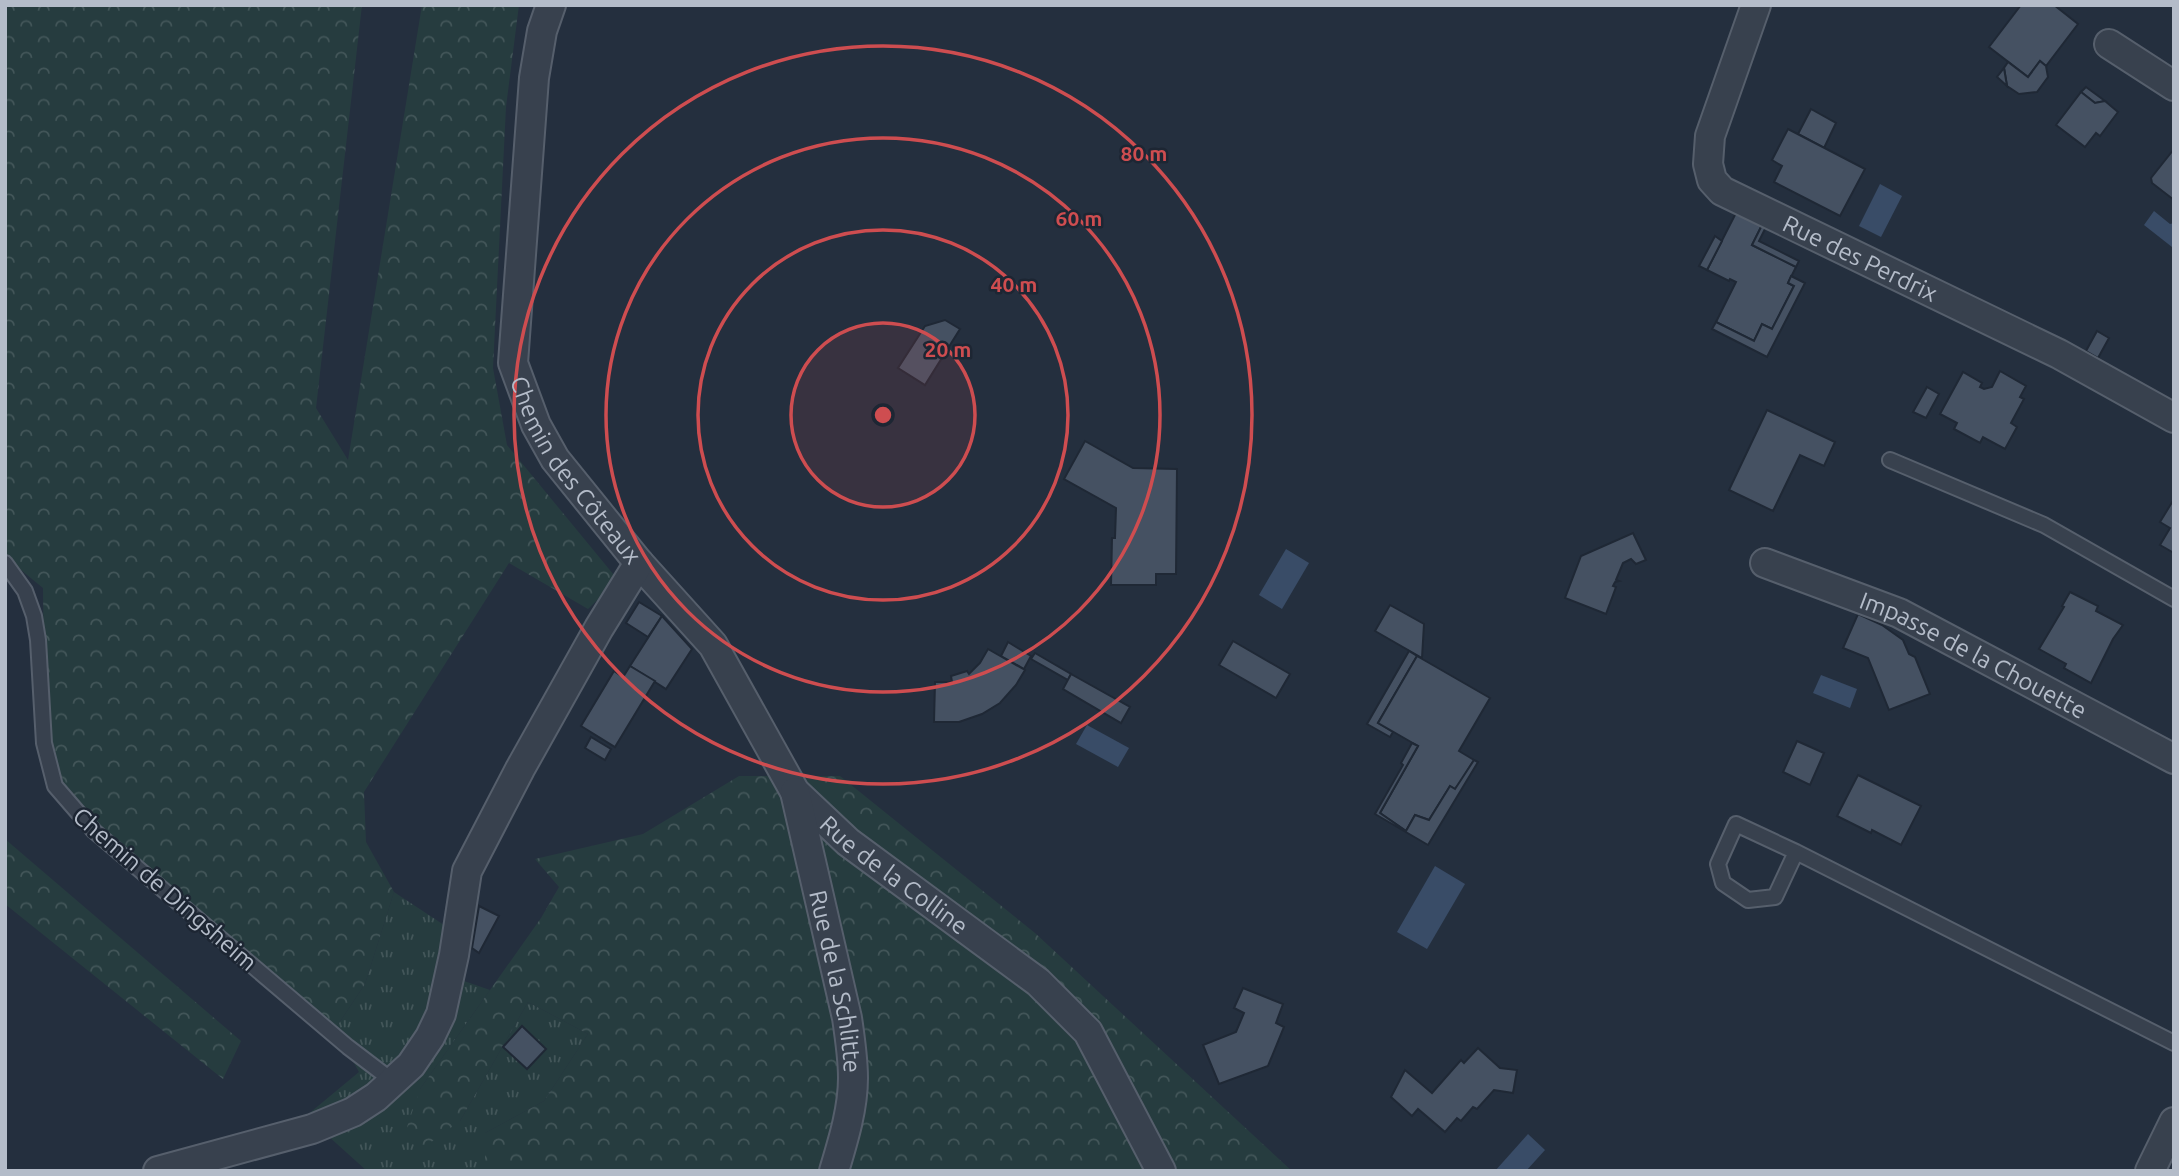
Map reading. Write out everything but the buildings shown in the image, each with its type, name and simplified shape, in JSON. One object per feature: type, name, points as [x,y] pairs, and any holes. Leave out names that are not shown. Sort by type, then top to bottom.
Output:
[{"type":"street","name":"Chemin des Côteaux","points":[[158,1171],[312,1129],[353,1112],[394,1082],[411,1065],[430,1037],[441,1014],[450,978],[467,871],[520,769],[599,628],[639,563],[555,459],[536,425],[513,363],[534,78],[542,31],[551,5]]},
{"type":"street","name":"Rue des Perdrix","points":[[1756,5],[1710,136],[1708,164],[1712,180],[1722,191],[2059,354],[2174,418]]},
{"type":"street","points":[[2109,44],[2174,86]]},
{"type":"street","name":"Rue de la Colline","points":[[639,563],[713,645],[795,792],[848,842],[1038,982],[1064,1005],[1088,1032],[1161,1171]]},
{"type":"street","name":"Impasse de la Chouette","points":[[1765,564],[1899,613],[2174,759]]},
{"type":"street","name":"Rue de la Schlitte","points":[[795,792],[847,1018],[852,1052],[853,1081],[849,1108],[834,1171]]},
{"type":"street","points":[[2150,1171],[2174,1122]]},
{"type":"lane","points":[[1889,460],[2044,525],[2174,599]]},
{"type":"lane","name":"Chemin de Dingsheim","points":[[5,563],[25,592],[34,616],[38,640],[44,743],[55,786],[93,831],[348,1047],[394,1082]]},
{"type":"lane","points":[[1797,852],[1775,897],[1748,900],[1723,883],[1718,864],[1736,824],[1797,852],[2174,1043]]},
{"type":"green space","points":[[5,5],[362,5],[316,408],[348,460],[422,5],[519,5],[506,107],[493,368],[507,445],[618,580],[588,609],[509,563],[364,792],[366,842],[394,892],[365,984],[335,1029],[45,779],[43,588],[5,557]]},
{"type":"green space","points":[[739,776],[840,776],[1035,933],[1292,1171],[485,1171],[485,1133],[544,1101],[588,1034],[528,1002],[460,1121],[423,1148],[407,1127],[420,1089],[541,918],[559,887],[535,859],[643,834]]},
{"type":"green space","points":[[5,839],[241,1041],[223,1079],[5,904]]},
{"type":"green space","points":[[394,892],[444,925],[435,971],[490,990],[420,1089],[460,1121],[528,1002],[588,1034],[544,1101],[485,1133],[485,1171],[367,1171],[306,1116],[359,1072],[335,1029],[365,984]]},
{"type":"water","points":[[1880,184],[1902,196],[1881,237],[1859,226]]},
{"type":"water","points":[[2154,211],[2170,224],[2174,223],[2172,247],[2144,225]]},
{"type":"water","points":[[1286,549],[1309,563],[1282,609],[1259,595]]},
{"type":"water","points":[[1821,675],[1857,689],[1850,708],[1813,693]]},
{"type":"water","points":[[1087,725],[1129,748],[1118,767],[1076,744]]},
{"type":"water","points":[[1435,866],[1465,884],[1427,949],[1397,932]]},
{"type":"water","points":[[1528,1134],[1545,1150],[1526,1171],[1495,1171]]}]
